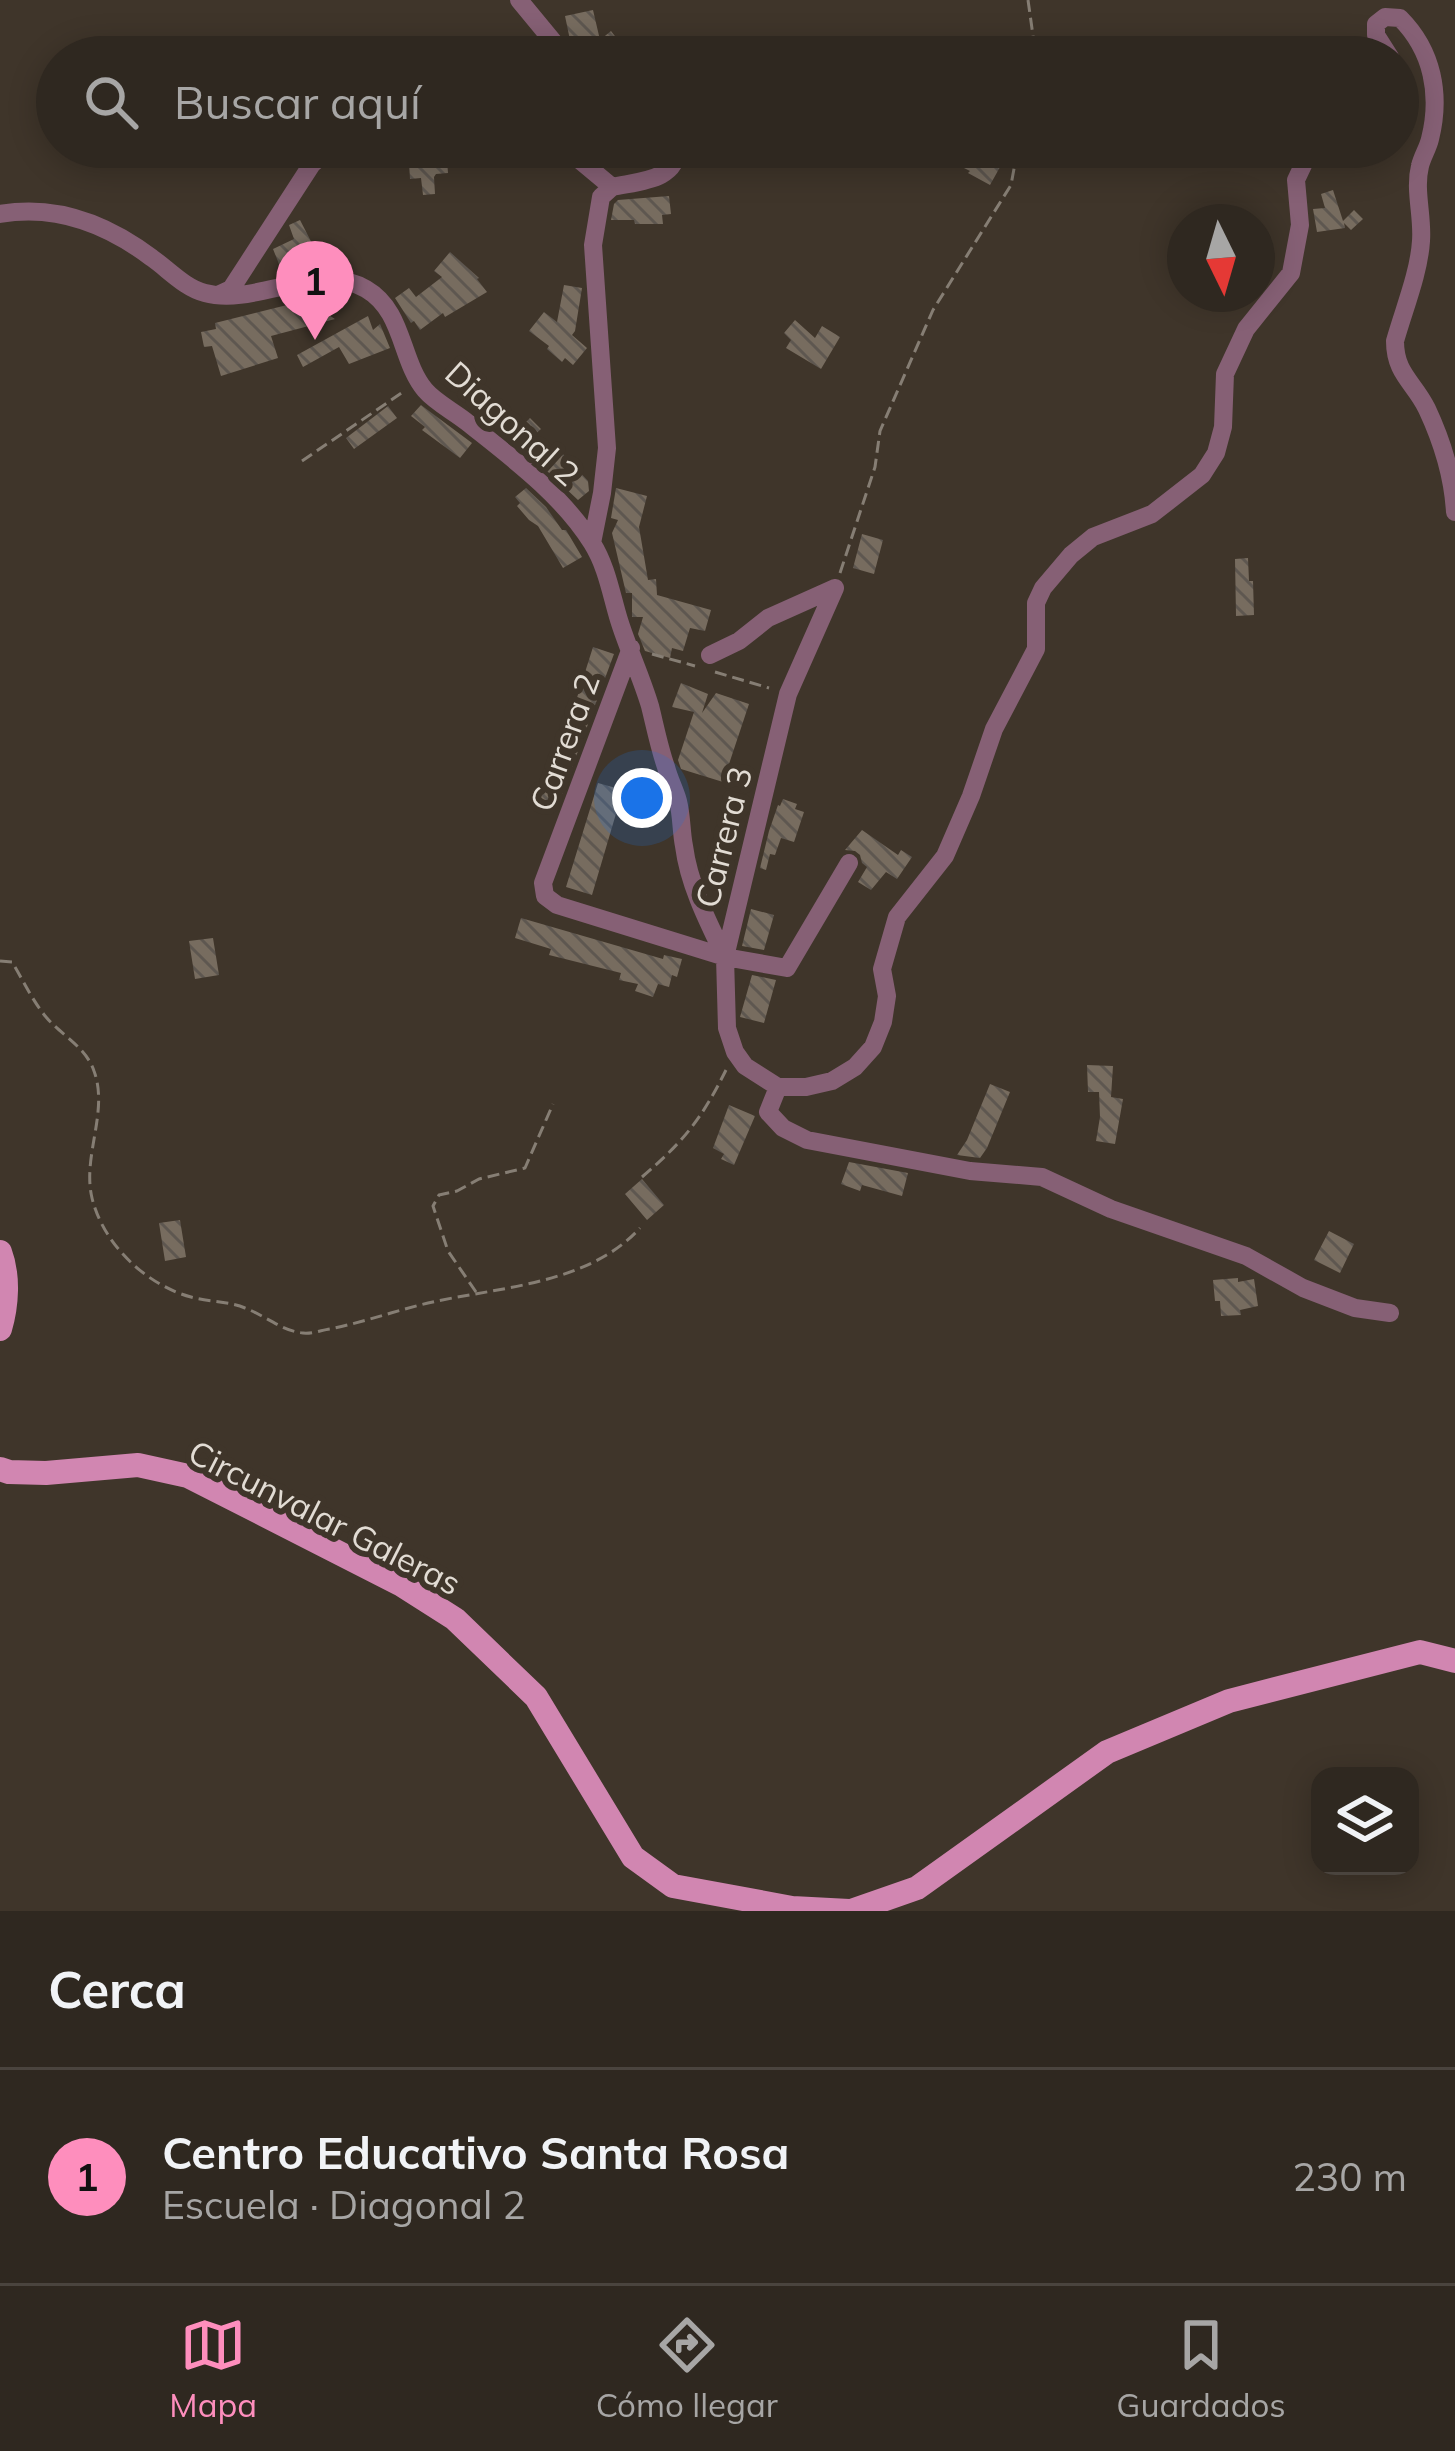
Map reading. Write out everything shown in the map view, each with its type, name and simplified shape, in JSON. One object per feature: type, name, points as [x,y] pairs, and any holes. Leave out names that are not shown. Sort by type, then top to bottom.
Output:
[{"type":"main road","points":[[0,1252],[5,1266],[5,1311],[0,1329]]},
{"type":"main road","name":"Circunvalar Galeras","points":[[0,1469],[46,1473],[138,1465],[188,1476],[400,1584],[454,1619],[536,1697],[632,1857],[673,1886],[792,1908],[850,1911],[917,1888],[1107,1752],[1229,1702],[1420,1652],[1455,1661]]},
{"type":"street","points":[[519,0],[549,36]]},
{"type":"street","points":[[1377,36],[1376,24],[1385,17],[1400,18],[1415,36]]},
{"type":"street","points":[[1419,44],[1436,89],[1435,113],[1420,165],[1421,245],[1395,356],[1437,433],[1455,512]]},
{"type":"street","points":[[0,214],[52,213],[97,224],[188,285],[218,295],[231,289],[309,168]]},
{"type":"street","points":[[589,168],[612,188]]},
{"type":"street","points":[[592,543],[607,448],[593,245],[601,197],[612,188],[661,177],[672,168]]},
{"type":"street","points":[[735,1052],[745,1066],[778,1087],[806,1088],[832,1081],[873,1047],[884,1022],[881,969],[897,916],[945,856],[994,728],[1036,649],[1036,603],[1043,588],[1093,537],[1152,514],[1202,475],[1216,453],[1225,374],[1246,329],[1291,273],[1300,225],[1296,180],[1302,168]]},
{"type":"street","name":"Diagonal 2","points":[[218,295],[314,281],[364,288],[382,302],[399,329],[424,390],[540,483],[592,543]]},
{"type":"street","name":"Carrera 2","points":[[592,543],[631,648],[544,883],[545,896],[557,905],[725,957]]},
{"type":"street","points":[[710,655],[739,641],[768,618],[835,588]]},
{"type":"street","name":"Carrera 3","points":[[735,1052],[727,1028],[725,957],[788,694],[835,588]]},
{"type":"street","points":[[631,648],[677,796],[692,878],[725,957],[787,968],[850,863]]},
{"type":"street","points":[[778,1087],[768,1112],[783,1128],[807,1140],[970,1171],[1042,1177],[1111,1208],[1246,1256],[1303,1288],[1355,1308],[1390,1312]]},
{"type":"path","points":[[1028,0],[1033,36]]},
{"type":"path","points":[[835,588],[875,467],[880,430],[933,310],[1010,185],[1014,168]]},
{"type":"path","points":[[302,461],[421,382]]},
{"type":"path","points":[[0,961],[12,962],[48,1019],[92,1063],[99,1102],[90,1172],[92,1199],[106,1231],[132,1264],[166,1289],[237,1305],[305,1334],[543,1282],[603,1256],[640,1228]]},
{"type":"path","points":[[642,1178],[683,1141],[710,1102],[735,1052]]},
{"type":"path","points":[[477,1294],[448,1251],[434,1205],[439,1195],[525,1168],[553,1104]]},
{"type":"building","points":[[593,10],[599,36],[569,36],[565,16]]},
{"type":"building","points":[[409,168],[448,168],[448,173],[434,177],[435,194],[423,195],[421,178],[410,179]]},
{"type":"building","points":[[964,168],[1000,168],[990,185]]},
{"type":"building","points":[[1333,190],[1343,221],[1354,210],[1363,219],[1351,230],[1344,223],[1345,228],[1317,232],[1313,209],[1325,208],[1321,194]]},
{"type":"building","points":[[669,196],[671,214],[662,215],[663,224],[611,220],[618,200]]},
{"type":"building","points":[[300,220],[315,249],[313,257],[281,269],[273,249],[294,239],[289,225]]},
{"type":"building","points":[[450,252],[479,278],[487,292],[420,330],[395,298],[409,288],[416,297],[442,277],[434,271]]},
{"type":"building","points":[[564,285],[582,288],[572,335],[587,348],[573,365],[565,358],[562,362],[529,331],[544,312],[557,322]]},
{"type":"building","points":[[299,302],[303,317],[319,309],[335,319],[271,336],[278,358],[221,376],[212,346],[204,347],[201,332],[216,329],[215,323]]},
{"type":"building","points":[[368,316],[373,330],[380,324],[390,348],[349,364],[339,347],[303,367],[297,355]]},
{"type":"building","points":[[795,320],[815,338],[822,326],[840,337],[821,369],[786,348],[791,340],[784,333]]},
{"type":"building","points":[[503,404],[525,423],[530,418],[541,429],[522,446],[511,433],[507,437],[487,421]]},
{"type":"building","points":[[421,405],[472,443],[460,458],[411,416]]},
{"type":"building","points":[[388,406],[397,418],[354,449],[346,438]]},
{"type":"building","points":[[562,453],[588,481],[589,491],[578,500],[547,471]]},
{"type":"building","points":[[526,488],[566,530],[582,557],[563,568],[538,526],[517,506],[515,497]]},
{"type":"building","points":[[616,488],[647,496],[639,527],[648,580],[656,579],[657,595],[711,610],[705,631],[690,628],[683,651],[672,648],[670,658],[645,651],[638,634],[643,617],[632,617],[632,593],[626,593],[612,533],[618,520],[611,518]]},
{"type":"building","points":[[862,534],[883,540],[874,574],[853,568]]},
{"type":"building","points":[[1248,558],[1254,615],[1236,616],[1235,559]]},
{"type":"building","points":[[593,647],[614,654],[558,805],[537,798],[537,792],[563,742]]},
{"type":"building","points":[[681,683],[708,694],[702,713],[716,693],[749,704],[723,782],[681,769],[678,760],[694,712],[672,707]]},
{"type":"building","points":[[598,783],[623,790],[592,895],[566,887]]},
{"type":"building","points":[[783,799],[804,812],[794,842],[781,838],[766,870],[760,868]]},
{"type":"building","points":[[862,830],[898,855],[901,850],[912,857],[897,879],[886,872],[871,890],[858,882],[867,867],[860,855],[845,850]]},
{"type":"building","points":[[751,909],[774,915],[764,950],[742,946]]},
{"type":"building","points":[[521,918],[663,959],[664,955],[682,959],[677,977],[672,975],[669,987],[658,984],[653,997],[635,991],[638,984],[619,980],[621,973],[549,955],[551,949],[515,938]]},
{"type":"building","points":[[213,938],[219,975],[195,979],[189,941]]},
{"type":"building","points":[[752,975],[776,980],[764,1023],[740,1017]]},
{"type":"building","points":[[1087,1065],[1113,1066],[1111,1097],[1123,1099],[1115,1144],[1096,1141],[1099,1092],[1088,1092]]},
{"type":"building","points":[[990,1084],[1010,1092],[987,1148],[980,1158],[957,1155],[967,1140]]},
{"type":"building","points":[[729,1105],[755,1116],[734,1165],[713,1148]]},
{"type":"building","points":[[849,1162],[908,1173],[902,1196],[841,1184]]},
{"type":"building","points":[[642,1179],[664,1205],[647,1220],[625,1194]]},
{"type":"building","points":[[180,1220],[186,1257],[165,1261],[159,1223]]},
{"type":"building","points":[[1329,1231],[1354,1244],[1340,1273],[1314,1260]]},
{"type":"building","points":[[1238,1278],[1238,1282],[1254,1279],[1258,1306],[1240,1310],[1241,1315],[1221,1316],[1213,1280]]},
{"type":"place","name":"Centro Educativo Santa Rosa","points":[[315,340]]}]
